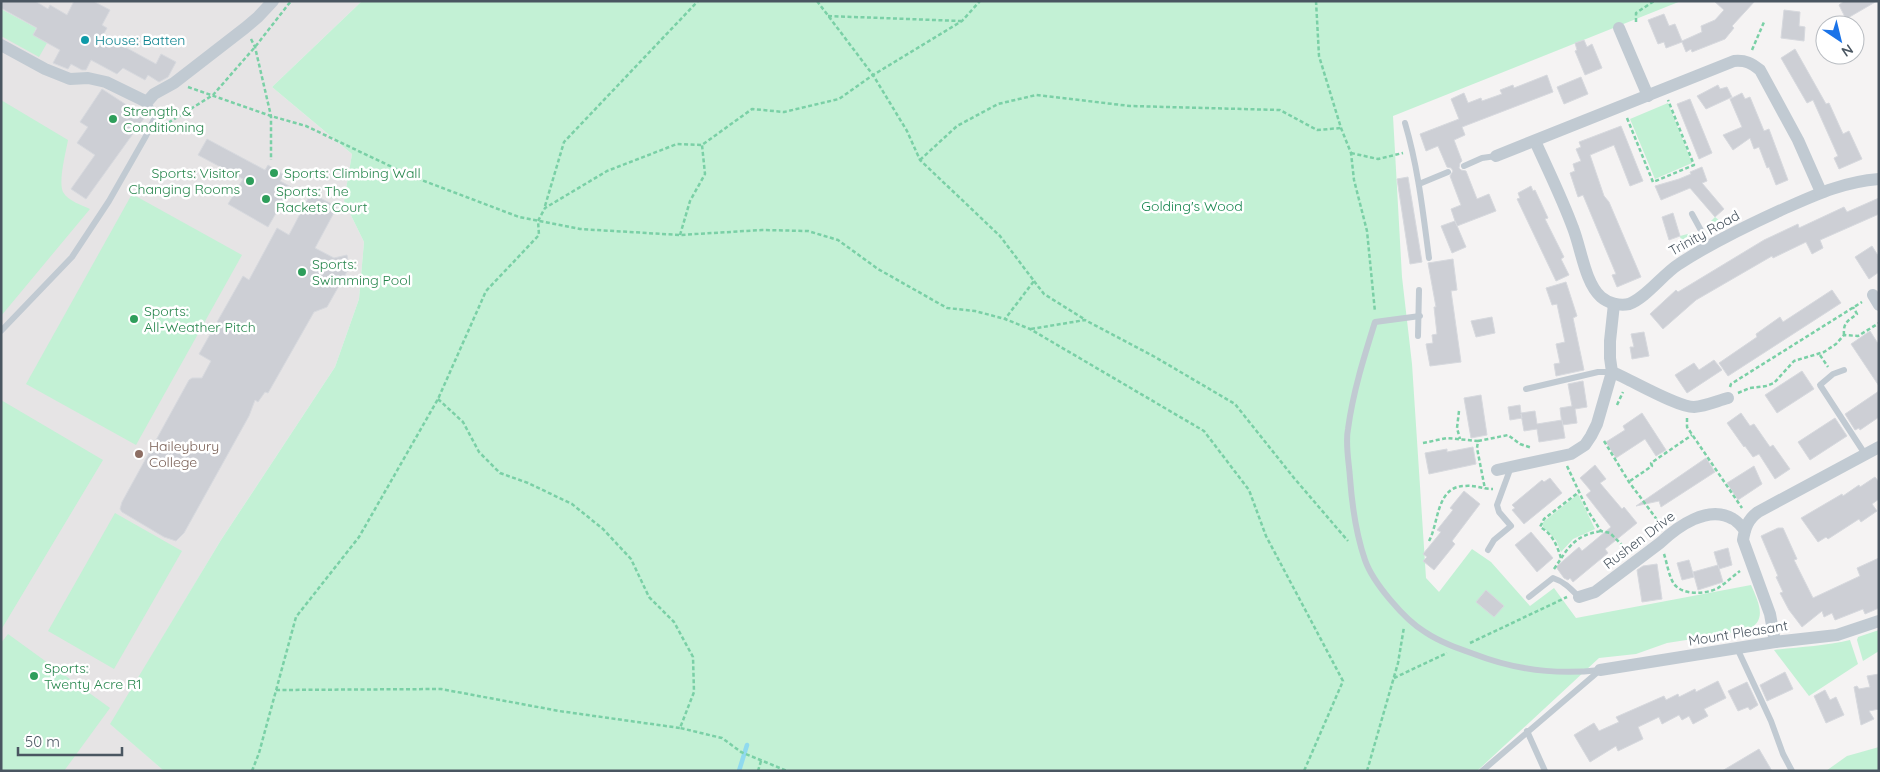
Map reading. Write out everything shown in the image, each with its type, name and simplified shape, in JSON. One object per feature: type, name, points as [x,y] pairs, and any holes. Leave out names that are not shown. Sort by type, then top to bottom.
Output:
[{"type":"street","points":[[1,45],[62,76],[70,79],[88,78],[106,82],[147,102],[154,94],[174,83],[245,28],[273,1]]},
{"type":"street","points":[[1620,28],[1648,96]]},
{"type":"street","points":[[1496,156],[1734,61],[1747,62],[1752,63],[1760,70],[1798,140],[1821,192]]},
{"type":"street","points":[[1497,470],[1562,457],[1578,450],[1591,436],[1597,424],[1612,372],[1610,340],[1614,304],[1607,302],[1600,296],[1589,280],[1573,226],[1535,141]]},
{"type":"street","name":"Trinity Road","points":[[1614,304],[1629,304],[1668,271],[1725,236],[1821,192],[1860,180],[1879,179]]},
{"type":"street","points":[[1612,372],[1679,403],[1693,407],[1728,398]]},
{"type":"street","points":[[1775,642],[1767,606],[1743,540],[1747,524],[1758,512],[1879,447]]},
{"type":"street","name":"Rushen Drive","points":[[1577,595],[1595,592],[1660,544],[1683,524],[1706,515],[1727,516],[1747,524]]},
{"type":"street","name":"Mount Pleasant","points":[[1600,670],[1775,642],[1837,635],[1879,621]]},
{"type":"lane","points":[[1,331],[72,257],[109,201],[156,116],[147,102]]},
{"type":"lane","points":[[1405,123],[1413,150],[1429,258]]},
{"type":"lane","points":[[1464,166],[1482,158],[1496,156]]},
{"type":"lane","points":[[1419,184],[1448,172]]},
{"type":"lane","points":[[1692,214],[1709,245]]},
{"type":"lane","points":[[1418,336],[1420,316],[1419,290]]},
{"type":"lane","points":[[1376,322],[1420,316]]},
{"type":"lane","name":"Mount Pleasant","points":[[1376,322],[1361,365],[1347,431],[1352,504],[1366,561],[1384,591],[1405,617],[1425,632],[1458,648],[1517,667],[1548,672],[1573,673],[1600,670]]},
{"type":"lane","points":[[1844,370],[1833,374],[1820,385],[1865,454]]},
{"type":"lane","points":[[1526,389],[1598,372],[1612,372]]},
{"type":"lane","points":[[1488,550],[1494,540],[1511,526],[1499,512],[1497,505],[1511,466]]},
{"type":"lane","points":[[1529,597],[1553,578],[1560,580],[1577,595]]},
{"type":"lane","points":[[1737,648],[1792,771]]},
{"type":"lane","points":[[1482,771],[1600,670]]},
{"type":"lane","points":[[1527,731],[1545,771]]},
{"type":"path","points":[[146,136],[213,95],[255,47],[291,1]]},
{"type":"path","points":[[252,771],[259,753],[296,617],[360,536],[438,399],[486,291],[539,235],[538,221],[545,208],[564,142],[698,1]]},
{"type":"path","points":[[817,1],[873,75],[907,131],[920,160],[1000,236],[1044,294],[1085,320],[1155,357],[1235,404],[1294,478],[1366,561]]},
{"type":"path","points":[[545,208],[616,168],[677,144],[702,145],[752,109],[784,112],[839,99],[873,75],[962,21],[980,1]]},
{"type":"path","points":[[1316,1],[1319,56],[1341,128],[1351,153],[1354,180],[1367,231],[1376,322]]},
{"type":"path","points":[[1636,22],[1636,13],[1654,1]]},
{"type":"path","points":[[828,16],[962,21]]},
{"type":"path","points":[[1747,62],[1764,22]]},
{"type":"path","points":[[245,28],[255,47],[271,116],[271,160]]},
{"type":"path","points":[[174,83],[306,126],[411,176],[519,217],[580,229],[680,235],[762,230],[808,231],[838,240],[878,269],[947,308],[975,311],[1005,319],[1030,329],[1204,431],[1250,490],[1266,536],[1343,681],[1304,771]]},
{"type":"path","points":[[1622,106],[1652,182],[1661,179],[1694,166],[1663,90]]},
{"type":"path","points":[[920,160],[957,126],[998,104],[1036,95],[1130,106],[1280,110],[1317,130],[1341,128]]},
{"type":"path","points":[[680,235],[690,201],[705,174],[702,145]]},
{"type":"path","points":[[1351,153],[1378,159],[1413,150]]},
{"type":"path","points":[[1005,319],[1034,281]]},
{"type":"path","points":[[1728,398],[1731,384],[1853,308],[1876,300]]},
{"type":"path","points":[[1728,398],[1750,388],[1774,383],[1794,361],[1820,354],[1836,344],[1844,335],[1843,326],[1845,323],[1857,314],[1853,308]]},
{"type":"path","points":[[1030,329],[1085,320]]},
{"type":"path","points":[[1844,335],[1858,336],[1879,323]]},
{"type":"path","points":[[1820,354],[1833,374]]},
{"type":"path","points":[[1615,411],[1628,379]]},
{"type":"path","points":[[438,399],[463,422],[479,452],[500,473],[528,483],[572,504],[603,530],[631,559],[649,597],[674,622],[693,657],[694,692],[680,728]]},
{"type":"path","points":[[1687,405],[1687,427],[1747,524]]},
{"type":"path","points":[[1459,411],[1457,428],[1460,439]]},
{"type":"path","points":[[1423,443],[1447,438],[1470,442],[1508,435],[1520,444],[1536,450],[1539,461]]},
{"type":"path","points":[[1629,482],[1652,466],[1651,463],[1692,435]]},
{"type":"path","points":[[1605,436],[1604,442],[1629,482],[1662,526]]},
{"type":"path","points":[[1478,441],[1477,448],[1485,489]]},
{"type":"path","points":[[1562,457],[1588,511],[1601,531]]},
{"type":"path","points":[[1562,558],[1555,541],[1540,527],[1544,519],[1580,492]]},
{"type":"path","points":[[1546,582],[1568,546],[1574,540],[1581,536],[1601,531],[1610,534],[1638,560]]},
{"type":"path","points":[[1660,544],[1672,582],[1680,589],[1686,591],[1705,592],[1717,588],[1744,568]]},
{"type":"path","points":[[1394,678],[1577,595]]},
{"type":"path","points":[[1367,771],[1398,663],[1405,617]]},
{"type":"path","points":[[276,690],[441,689],[559,711],[680,728],[722,738],[741,752],[787,771]]},
{"type":"path","points":[[758,771],[762,761]]},
{"type":"shaded area","name":"Haileybury College","points":[[1,1],[362,1],[272,87],[352,154],[344,201],[364,242],[359,299],[335,367],[221,540],[111,724],[164,771],[1,771]]},
{"type":"green space","name":"Golding's Wood","points":[[362,1],[1681,1],[1393,116],[1402,277],[1412,364],[1426,578],[1439,592],[1472,549],[1491,562],[1530,606],[1554,588],[1576,618],[1751,585],[1759,605],[1760,612],[1757,623],[1744,631],[1667,643],[1636,654],[1599,658],[1477,771],[164,771],[110,724],[221,540],[335,367],[359,299],[364,242],[344,201],[352,154],[272,87]]},
{"type":"green space","points":[[1,9],[36,28],[33,35],[47,43],[39,57],[1,36]]},
{"type":"green space","points":[[1,100],[68,140],[61,181],[63,192],[72,200],[90,209],[1,316]]},
{"type":"green space","points":[[1668,103],[1692,163],[1655,179],[1630,119]]},
{"type":"green space","name":"Sports: All-Weather Pitch","points":[[132,194],[242,255],[136,445],[26,384]]},
{"type":"green space","points":[[1715,217],[1725,225],[1708,234],[1705,227]]},
{"type":"green space","points":[[1695,232],[1698,240],[1683,250],[1680,236]]},
{"type":"green space","points":[[1,400],[103,460],[1,630]]},
{"type":"green space","points":[[1578,494],[1595,529],[1573,539],[1561,552],[1556,540],[1543,527],[1542,523]]},
{"type":"green space","points":[[115,513],[182,551],[114,669],[48,631]]},
{"type":"green space","points":[[1879,630],[1879,651],[1863,661],[1857,640],[1858,637]]},
{"type":"green space","name":"Sports: Twenty Acre R1","points":[[8,634],[110,708],[64,771],[1,771],[1,643]]},
{"type":"green space","points":[[1850,640],[1858,664],[1809,696],[1774,650],[1822,645]]},
{"type":"green space","points":[[1879,747],[1879,771],[1826,771],[1847,756]]},
{"type":"building","name":"House: Batten","points":[[1,1],[35,1],[48,9],[50,5],[67,15],[74,1],[93,1],[110,10],[102,25],[107,28],[103,35],[156,64],[161,54],[176,62],[168,77],[159,82],[148,75],[145,80],[123,68],[117,74],[91,60],[86,70],[71,64],[68,69],[53,63],[60,50],[33,35],[37,28],[1,8]]},
{"type":"building","points":[[1714,1],[1755,1],[1732,26],[1734,28],[1725,39],[1692,52],[1691,49],[1686,52],[1682,42],[1666,48],[1664,42],[1658,44],[1648,20],[1664,14],[1669,26],[1675,24],[1682,41],[1702,32],[1701,26],[1715,20],[1724,10]]},
{"type":"building","points":[[1844,1],[1877,1],[1853,15],[1844,15],[1839,5]]},
{"type":"building","points":[[1784,10],[1800,12],[1799,26],[1805,27],[1804,41],[1781,38]]},
{"type":"building","points":[[1584,40],[1587,47],[1592,44],[1602,68],[1585,75],[1575,51],[1577,50],[1575,43]]},
{"type":"building","points":[[1795,49],[1826,104],[1829,103],[1843,134],[1849,131],[1862,159],[1839,169],[1834,158],[1838,156],[1813,100],[1807,103],[1781,58]]},
{"type":"building","points":[[1547,75],[1553,92],[1462,127],[1465,135],[1454,140],[1462,161],[1459,168],[1466,171],[1477,199],[1489,194],[1496,211],[1457,226],[1466,247],[1452,253],[1441,226],[1455,221],[1451,209],[1461,205],[1450,176],[1453,171],[1447,167],[1438,146],[1426,151],[1420,134],[1459,119],[1451,99],[1464,93],[1468,103],[1481,98],[1482,101],[1502,94],[1500,90],[1513,85],[1514,88]]},
{"type":"building","points":[[1581,77],[1588,94],[1564,104],[1557,87]]},
{"type":"building","points":[[1718,85],[1720,89],[1727,87],[1732,97],[1706,109],[1697,96]]},
{"type":"building","points":[[102,89],[145,117],[86,199],[71,189],[95,155],[77,143],[88,127],[80,122]]},
{"type":"building","points":[[1742,93],[1745,99],[1750,97],[1764,131],[1769,129],[1788,180],[1776,185],[1759,147],[1754,149],[1750,138],[1733,150],[1723,135],[1742,127],[1730,99]]},
{"type":"building","points":[[1690,99],[1712,153],[1699,159],[1677,104]]},
{"type":"building","points":[[1621,126],[1643,181],[1630,186],[1614,145],[1590,155],[1604,196],[1609,202],[1641,277],[1617,287],[1612,275],[1616,274],[1583,195],[1578,197],[1570,173],[1575,171],[1573,164],[1581,161],[1576,149],[1581,147],[1579,142]]},
{"type":"building","points":[[207,139],[265,170],[268,165],[284,175],[280,181],[291,187],[268,227],[228,204],[243,179],[198,155]]},
{"type":"building","points":[[1702,167],[1707,181],[1702,183],[1724,209],[1715,217],[1690,188],[1661,200],[1655,186],[1679,179]]},
{"type":"building","points":[[1408,177],[1422,262],[1410,264],[1397,179]]},
{"type":"building","points":[[1531,186],[1533,191],[1535,190],[1548,218],[1545,219],[1564,257],[1561,259],[1569,275],[1556,281],[1517,199],[1520,198],[1518,193]]},
{"type":"building","points":[[311,193],[337,207],[315,248],[334,258],[347,255],[349,268],[327,307],[314,312],[268,393],[265,392],[258,402],[255,400],[249,416],[184,533],[176,541],[164,537],[122,512],[120,509],[122,502],[189,380],[192,378],[202,378],[211,361],[199,354],[243,276],[249,280],[277,228],[289,235]]},
{"type":"building","points":[[1879,198],[1879,214],[1820,240],[1823,248],[1812,254],[1806,242],[1773,258],[1772,256],[1696,300],[1663,329],[1650,314],[1676,290],[1678,292],[1764,240],[1798,224],[1799,228],[1844,207],[1847,212]]},
{"type":"building","points":[[1673,213],[1680,236],[1669,240],[1662,217]]},
{"type":"building","points":[[1872,246],[1879,257],[1879,272],[1869,279],[1855,257]]},
{"type":"building","points":[[1453,259],[1457,290],[1451,291],[1461,362],[1430,366],[1426,344],[1433,343],[1432,335],[1437,334],[1434,307],[1436,307],[1428,263]]},
{"type":"building","points":[[1566,282],[1577,316],[1573,318],[1584,370],[1556,376],[1554,364],[1560,363],[1556,344],[1565,342],[1557,304],[1552,305],[1546,288]]},
{"type":"building","points":[[1832,290],[1841,303],[1728,376],[1719,363],[1757,337],[1756,334],[1780,317],[1783,322]]},
{"type":"building","points":[[1492,317],[1495,333],[1476,337],[1471,321]]},
{"type":"building","points":[[1870,331],[1879,345],[1879,386],[1851,344]]},
{"type":"building","points":[[1644,332],[1649,356],[1632,359],[1630,347],[1634,347],[1631,334]]},
{"type":"building","points":[[1714,360],[1722,370],[1687,393],[1675,375],[1694,363],[1699,370]]},
{"type":"building","points":[[1802,371],[1814,389],[1777,413],[1765,395]]},
{"type":"building","points":[[1583,381],[1587,407],[1575,409],[1577,423],[1562,425],[1560,408],[1572,406],[1568,384]]},
{"type":"building","points":[[1879,391],[1879,417],[1860,430],[1859,428],[1855,430],[1845,414]]},
{"type":"building","points":[[1481,395],[1487,435],[1471,438],[1464,398]]},
{"type":"building","points":[[1520,405],[1521,413],[1535,411],[1537,424],[1562,420],[1565,438],[1539,442],[1537,429],[1524,431],[1522,418],[1510,420],[1508,407]]},
{"type":"building","points":[[1642,413],[1666,450],[1656,456],[1645,439],[1616,458],[1606,442],[1625,430],[1623,426]]},
{"type":"building","points":[[1741,413],[1750,426],[1754,424],[1770,447],[1773,445],[1790,469],[1775,479],[1759,454],[1753,457],[1744,447],[1727,423]]},
{"type":"building","points":[[1835,418],[1847,436],[1810,460],[1798,442]]},
{"type":"building","points":[[1473,447],[1476,464],[1429,474],[1425,453],[1447,449],[1447,452]]},
{"type":"building","points":[[1706,458],[1715,472],[1661,507],[1659,501],[1636,506]]},
{"type":"building","points":[[1595,465],[1606,479],[1600,483],[1622,509],[1624,507],[1637,523],[1605,549],[1608,553],[1573,582],[1570,578],[1568,580],[1564,578],[1556,567],[1579,547],[1582,551],[1611,527],[1586,495],[1591,491],[1580,478]]},
{"type":"building","points":[[1754,466],[1762,484],[1738,500],[1727,483]]},
{"type":"building","points":[[1875,477],[1879,482],[1879,499],[1872,504],[1877,511],[1861,522],[1859,519],[1828,539],[1826,537],[1818,542],[1801,518]]},
{"type":"building","points":[[1550,478],[1562,493],[1524,524],[1512,510],[1515,508],[1512,505],[1542,480],[1544,482]]},
{"type":"building","points":[[1464,491],[1480,504],[1452,541],[1455,544],[1434,570],[1423,561],[1427,557],[1423,554],[1441,532],[1437,530],[1453,510],[1450,508]]},
{"type":"building","points":[[1778,528],[1783,528],[1797,559],[1794,560],[1813,598],[1860,576],[1857,568],[1879,558],[1879,608],[1865,614],[1863,609],[1835,620],[1832,613],[1824,617],[1822,611],[1802,627],[1789,610],[1780,593],[1783,592],[1776,577],[1778,576],[1761,536]]},
{"type":"building","points":[[1531,532],[1553,558],[1537,572],[1515,545]]},
{"type":"building","points":[[1728,548],[1732,565],[1719,569],[1714,552]]},
{"type":"building","points":[[1689,560],[1694,577],[1682,580],[1677,563]]},
{"type":"building","points":[[1657,564],[1662,599],[1642,602],[1637,570],[1643,566]]},
{"type":"building","points":[[1718,565],[1723,582],[1698,590],[1693,572]]},
{"type":"building","points":[[1486,590],[1504,606],[1494,617],[1476,602]]},
{"type":"building","points":[[1785,672],[1793,689],[1767,701],[1760,685]]},
{"type":"building","points":[[1879,674],[1879,709],[1869,711],[1874,719],[1861,725],[1854,687],[1857,686],[1859,689],[1870,687],[1867,676]]},
{"type":"building","points":[[1718,681],[1726,698],[1704,709],[1708,716],[1693,724],[1689,716],[1682,720],[1679,715],[1662,724],[1659,717],[1638,727],[1643,739],[1618,751],[1616,746],[1590,762],[1574,735],[1594,723],[1599,731],[1619,722],[1616,717],[1664,696],[1666,700],[1678,694],[1679,697],[1695,689],[1696,692]]},
{"type":"building","points":[[1747,682],[1758,705],[1750,710],[1748,707],[1738,711],[1728,691]]},
{"type":"building","points":[[1825,690],[1830,700],[1836,697],[1844,715],[1826,723],[1814,696]]},
{"type":"building","points":[[1759,749],[1772,771],[1722,771]]},
{"type":"waterway","points":[[739,771],[747,745]]},
{"type":"place","name":"House: Batten","points":[[85,40]]},
{"type":"place","name":"Strength & Conditioning","points":[[113,119]]},
{"type":"place","name":"Sports: Climbing Wall","points":[[274,173]]},
{"type":"place","name":"Sports: Visitor Changing Rooms","points":[[250,181]]},
{"type":"place","name":"Sports: The Rackets Court","points":[[266,199]]},
{"type":"place","name":"Sports: Swimming Pool","points":[[302,272]]},
{"type":"place","name":"Sports: All-Weather Pitch","points":[[134,319]]},
{"type":"place","name":"Haileybury College","points":[[139,454]]},
{"type":"place","name":"Sports: Twenty Acre R1","points":[[34,676]]}]
